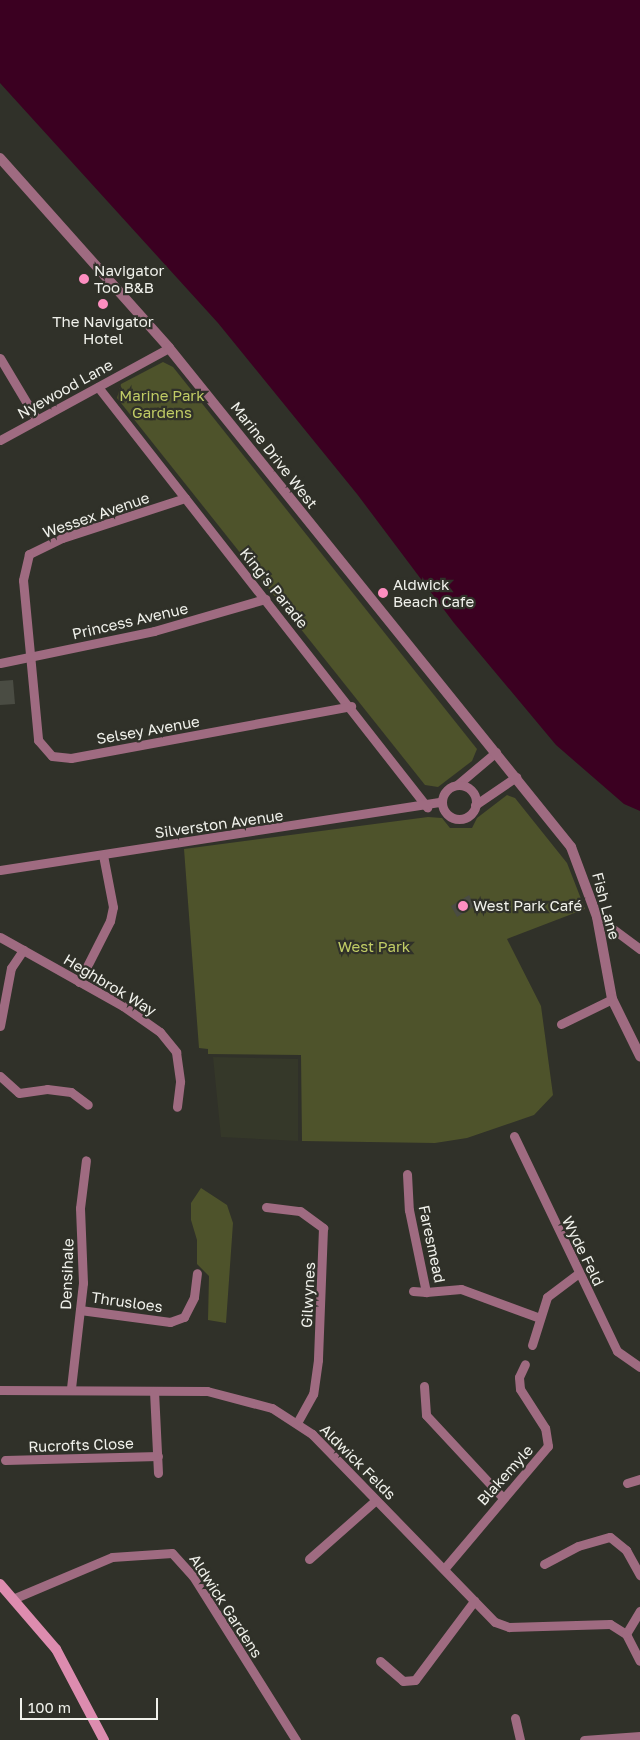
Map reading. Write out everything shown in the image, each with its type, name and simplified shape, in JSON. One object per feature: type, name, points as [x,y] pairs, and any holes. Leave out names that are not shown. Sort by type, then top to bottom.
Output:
[{"type":"main road","points":[[0,1584],[15,1598],[56,1649],[104,1740]]},
{"type":"street","name":"Marine Drive West","points":[[0,158],[169,348],[516,777]]},
{"type":"street","name":"Nyewood Lane","points":[[0,440],[169,348]]},
{"type":"street","points":[[0,358],[37,420]]},
{"type":"street","name":"King's Parade","points":[[98,387],[351,706],[427,807]]},
{"type":"street","name":"Wessex Avenue","points":[[29,657],[23,580],[29,554],[62,538],[185,498]]},
{"type":"street","name":"Princess Avenue","points":[[0,663],[154,631],[251,606],[265,599]]},
{"type":"street","name":"Selsey Avenue","points":[[29,657],[38,740],[52,756],[71,758],[351,706]]},
{"type":"street","points":[[496,752],[444,793],[442,802],[445,813],[455,819],[466,817],[475,805],[516,777]]},
{"type":"street","name":"Fish Lane","points":[[516,777],[577,857],[597,917],[612,999],[640,1056]]},
{"type":"street","points":[[456,785],[471,790],[475,805]]},
{"type":"street","name":"Silverston Avenue","points":[[0,870],[427,807],[442,802]]},
{"type":"street","points":[[80,982],[110,921],[113,908],[104,855]]},
{"type":"street","points":[[597,917],[640,949]]},
{"type":"street","name":"Heghbrok Way","points":[[0,937],[80,982],[153,1027],[176,1052],[180,1082],[177,1107]]},
{"type":"street","points":[[0,1026],[11,968],[23,950]]},
{"type":"street","points":[[561,1024],[612,999]]},
{"type":"street","points":[[0,1076],[19,1093],[47,1089],[71,1092],[88,1105]]},
{"type":"street","name":"Wyde Feld","points":[[514,1136],[578,1274],[617,1351],[640,1367]]},
{"type":"street","name":"Densihale","points":[[72,1388],[80,1310],[84,1240],[80,1208],[86,1160]]},
{"type":"street","name":"Faresmead","points":[[407,1174],[409,1210],[426,1292],[461,1289],[540,1318]]},
{"type":"street","name":"Gilwynes","points":[[266,1207],[300,1211],[323,1228],[318,1360],[313,1394],[298,1423]]},
{"type":"street","name":"Thrusloes","points":[[80,1310],[170,1322],[184,1317],[194,1297],[197,1274]]},
{"type":"street","points":[[532,1345],[547,1297],[578,1274]]},
{"type":"street","points":[[413,1291],[426,1292]]},
{"type":"street","name":"Blakemyle","points":[[444,1569],[548,1446],[544,1428],[520,1389],[519,1377],[525,1364]]},
{"type":"street","points":[[424,1386],[426,1415],[504,1498]]},
{"type":"street","name":"Aldwick Felds","points":[[0,1390],[72,1388],[216,1392],[272,1408],[298,1423],[495,1622],[509,1627],[610,1624],[626,1634]]},
{"type":"street","points":[[154,1391],[158,1473]]},
{"type":"street","name":"Rucrofts Close","points":[[5,1460],[158,1456]]},
{"type":"street","points":[[627,1483],[640,1479]]},
{"type":"street","points":[[310,1559],[376,1500]]},
{"type":"street","points":[[544,1564],[578,1546],[610,1537],[626,1550],[640,1574]]},
{"type":"street","name":"Aldwick Gardens","points":[[15,1598],[112,1557],[172,1553],[193,1576],[296,1740]]},
{"type":"street","points":[[380,1661],[403,1681],[415,1680],[474,1601]]},
{"type":"street","points":[[640,1611],[626,1634],[640,1661]]},
{"type":"street","points":[[515,1718],[520,1740]]},
{"type":"street","points":[[584,1740],[640,1736]]},
{"type":"shaded area","points":[[0,0],[640,0],[640,811],[624,804],[556,745],[454,623],[357,494],[218,323],[0,83]]},
{"type":"shaded area","points":[[213,1057],[298,1059],[298,1141],[221,1137]]},
{"type":"green space","name":"Marine Park Gardens","points":[[163,362],[173,367],[477,749],[472,761],[438,787],[425,785],[117,398],[121,384]]},
{"type":"green space","name":"West Park","points":[[507,795],[515,798],[567,863],[585,909],[507,939],[541,1006],[553,1095],[534,1115],[467,1138],[435,1143],[302,1141],[301,1055],[208,1054],[208,1049],[199,1048],[184,849],[428,817],[442,818],[450,828],[472,828],[477,818]]},
{"type":"green space","points":[[201,1188],[227,1205],[233,1223],[226,1323],[208,1320],[209,1276],[197,1264],[197,1240],[191,1220],[191,1203]]},
{"type":"building","points":[[13,680],[15,704],[0,705],[0,681]]},
{"type":"building","name":"West Park Café","points":[[469,895],[475,906],[457,917],[451,906]]},
{"type":"place","name":"Navigator Too B&B","points":[[84,279]]},
{"type":"place","name":"The Navigator Hotel","points":[[103,304]]},
{"type":"place","name":"Aldwick Beach Cafe","points":[[383,593]]},
{"type":"place","name":"West Park Café","points":[[463,906]]}]
